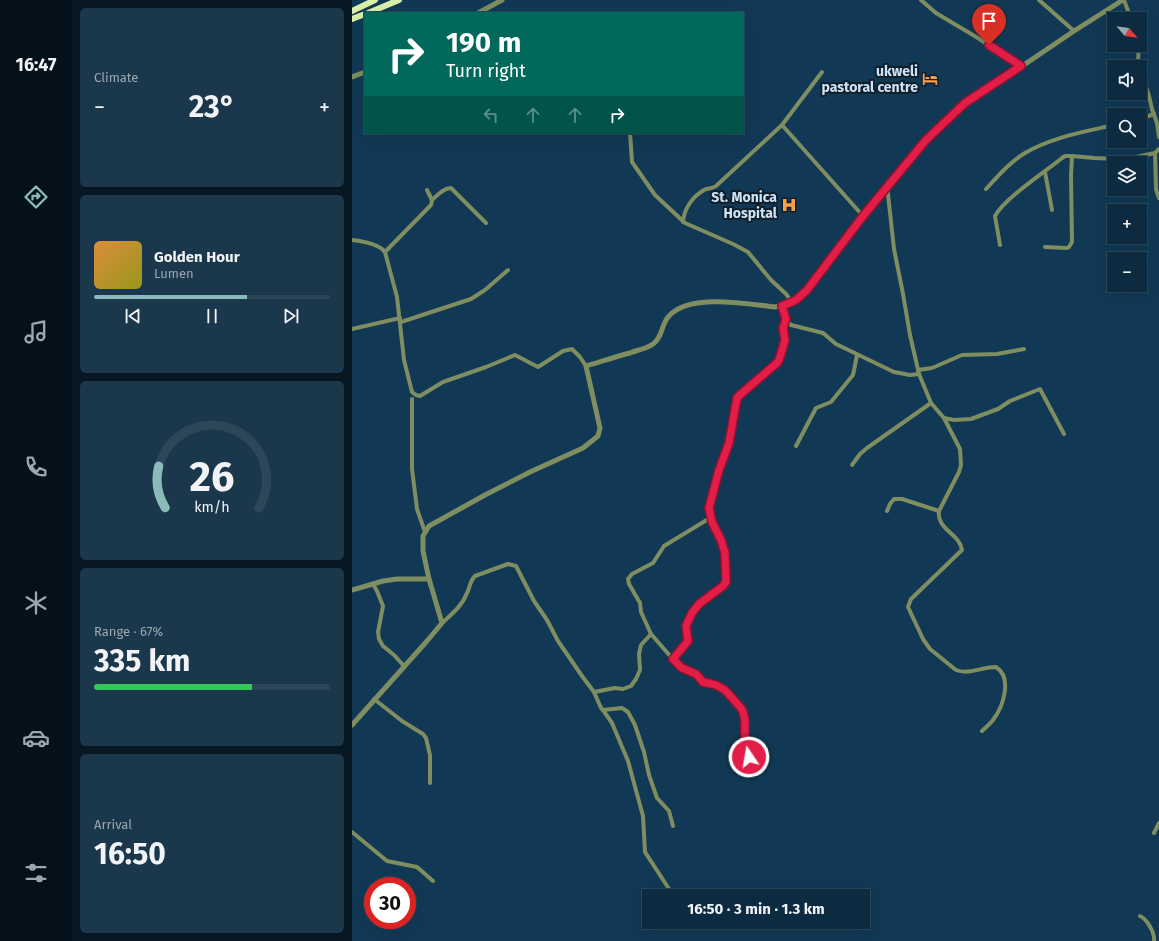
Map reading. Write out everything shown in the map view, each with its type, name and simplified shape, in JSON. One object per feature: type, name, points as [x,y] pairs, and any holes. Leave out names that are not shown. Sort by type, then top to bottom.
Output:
[{"type":"highway","points":[[352,10],[375,0]]},
{"type":"highway","points":[[370,12],[399,0]]},
{"type":"highway","points":[[352,19],[364,14]]},
{"type":"street","points":[[480,12],[502,0]]},
{"type":"street","points":[[921,0],[936,13],[1021,66]]},
{"type":"street","points":[[1039,0],[1074,31]]},
{"type":"street","points":[[586,366],[652,345],[660,335],[668,316],[674,311],[691,304],[707,301],[724,301],[775,307],[792,302],[802,296],[888,185],[926,140],[954,113],[976,95],[1048,50],[1120,1],[1127,12]]},
{"type":"street","points":[[352,77],[364,72]]},
{"type":"street","points":[[683,222],[685,209],[690,203],[703,191],[716,186],[782,125],[822,72]]},
{"type":"street","points":[[1147,91],[1159,131],[1159,137]]},
{"type":"street","points":[[1147,116],[1154,114]]},
{"type":"street","points":[[782,125],[863,216]]},
{"type":"street","points":[[986,189],[998,175],[1027,152],[1070,135],[1107,127]]},
{"type":"street","points":[[630,134],[632,162],[655,195],[683,222],[748,252],[771,280],[792,302]]},
{"type":"street","points":[[1000,246],[995,220],[996,214],[1018,192],[1065,156],[1117,159],[1131,158],[1155,153],[1159,149]]},
{"type":"street","points":[[1155,153],[1156,188],[1159,198]]},
{"type":"street","points":[[1045,247],[1067,248],[1072,242],[1070,176],[1072,156]]},
{"type":"street","points":[[1045,172],[1052,210]]},
{"type":"street","points":[[888,185],[894,249],[904,294],[910,335],[919,372],[931,403],[944,418],[960,448],[961,465],[938,516],[941,523],[960,544],[962,550],[911,599],[908,607],[930,649],[956,670],[960,672],[970,672],[996,667],[1003,675],[1005,690],[1000,705],[994,719],[982,731]]},
{"type":"street","points":[[385,252],[430,207],[432,200],[447,188],[451,188],[486,223]]},
{"type":"street","points":[[427,190],[432,200]]},
{"type":"street","points":[[352,240],[364,241],[380,247],[385,252],[395,289],[406,365],[412,392],[417,396],[443,382],[486,368],[512,355],[538,367],[563,351],[572,349],[586,366],[600,428],[600,433],[596,439],[583,448],[484,495],[429,526],[425,532],[422,542],[422,551],[442,623]]},
{"type":"street","points":[[352,329],[400,320],[471,299],[485,290],[508,270]]},
{"type":"street","points":[[782,306],[786,319],[790,324],[796,327],[823,333],[836,344],[857,355],[894,372],[910,375],[932,368],[962,355],[997,354],[1024,349]]},
{"type":"street","points":[[673,659],[688,641],[686,626],[692,613],[699,604],[723,586],[726,582],[725,553],[721,540],[710,518],[709,505],[719,470],[729,443],[737,398],[778,362],[785,343],[783,328],[786,319]]},
{"type":"street","points":[[796,446],[816,408],[831,402],[853,375],[857,355]]},
{"type":"street","points":[[944,418],[954,420],[971,419],[998,409],[1010,401],[1040,389],[1064,434]]},
{"type":"street","points":[[412,400],[412,470],[417,509],[425,532]]},
{"type":"street","points":[[852,465],[864,451],[931,403]]},
{"type":"street","points":[[887,511],[894,498],[902,499],[939,511]]},
{"type":"street","points":[[710,518],[664,546],[653,563],[632,574],[629,578],[629,584],[637,597],[651,634],[673,659],[682,668],[696,674],[703,682],[716,685],[725,690],[743,712],[745,720],[745,741],[750,762],[750,775]]},
{"type":"street","points":[[352,725],[442,623],[455,611],[463,601],[475,576],[508,564],[513,565],[518,569],[534,601],[558,641],[594,692],[603,710],[612,723],[628,761],[644,821],[645,852],[669,889]]},
{"type":"street","points":[[352,590],[373,584],[397,580],[429,579]]},
{"type":"street","points":[[373,584],[383,606],[378,632],[379,639],[383,646],[404,666]]},
{"type":"street","points":[[594,692],[615,688],[623,689],[631,686],[640,670],[639,654],[641,645],[651,634]]},
{"type":"street","points":[[374,699],[426,738],[430,755],[430,783]]},
{"type":"street","points":[[603,710],[622,708],[628,712],[638,733],[649,775],[657,798],[669,811],[673,826]]},
{"type":"street","points":[[1154,833],[1159,823]]},
{"type":"street","points":[[352,832],[387,860],[417,866],[433,881]]},
{"type":"street","points":[[1140,916],[1144,918],[1153,933],[1154,941]]},
{"type":"place","name":"ukweli pastoral centre","points":[[930,79]]},
{"type":"place","name":"St. Monica Hospital","points":[[789,205]]},
{"type":"route","points":[[749,757],[745,741],[745,720],[741,708],[720,686],[703,682],[696,674],[682,668],[673,659],[688,641],[686,624],[692,613],[702,601],[710,597],[726,582],[725,553],[721,540],[712,522],[709,508],[719,470],[729,443],[737,398],[778,362],[785,343],[783,325],[786,319],[782,306],[802,296],[863,216],[926,140],[965,103],[1009,76],[1021,66],[989,45]]}]
